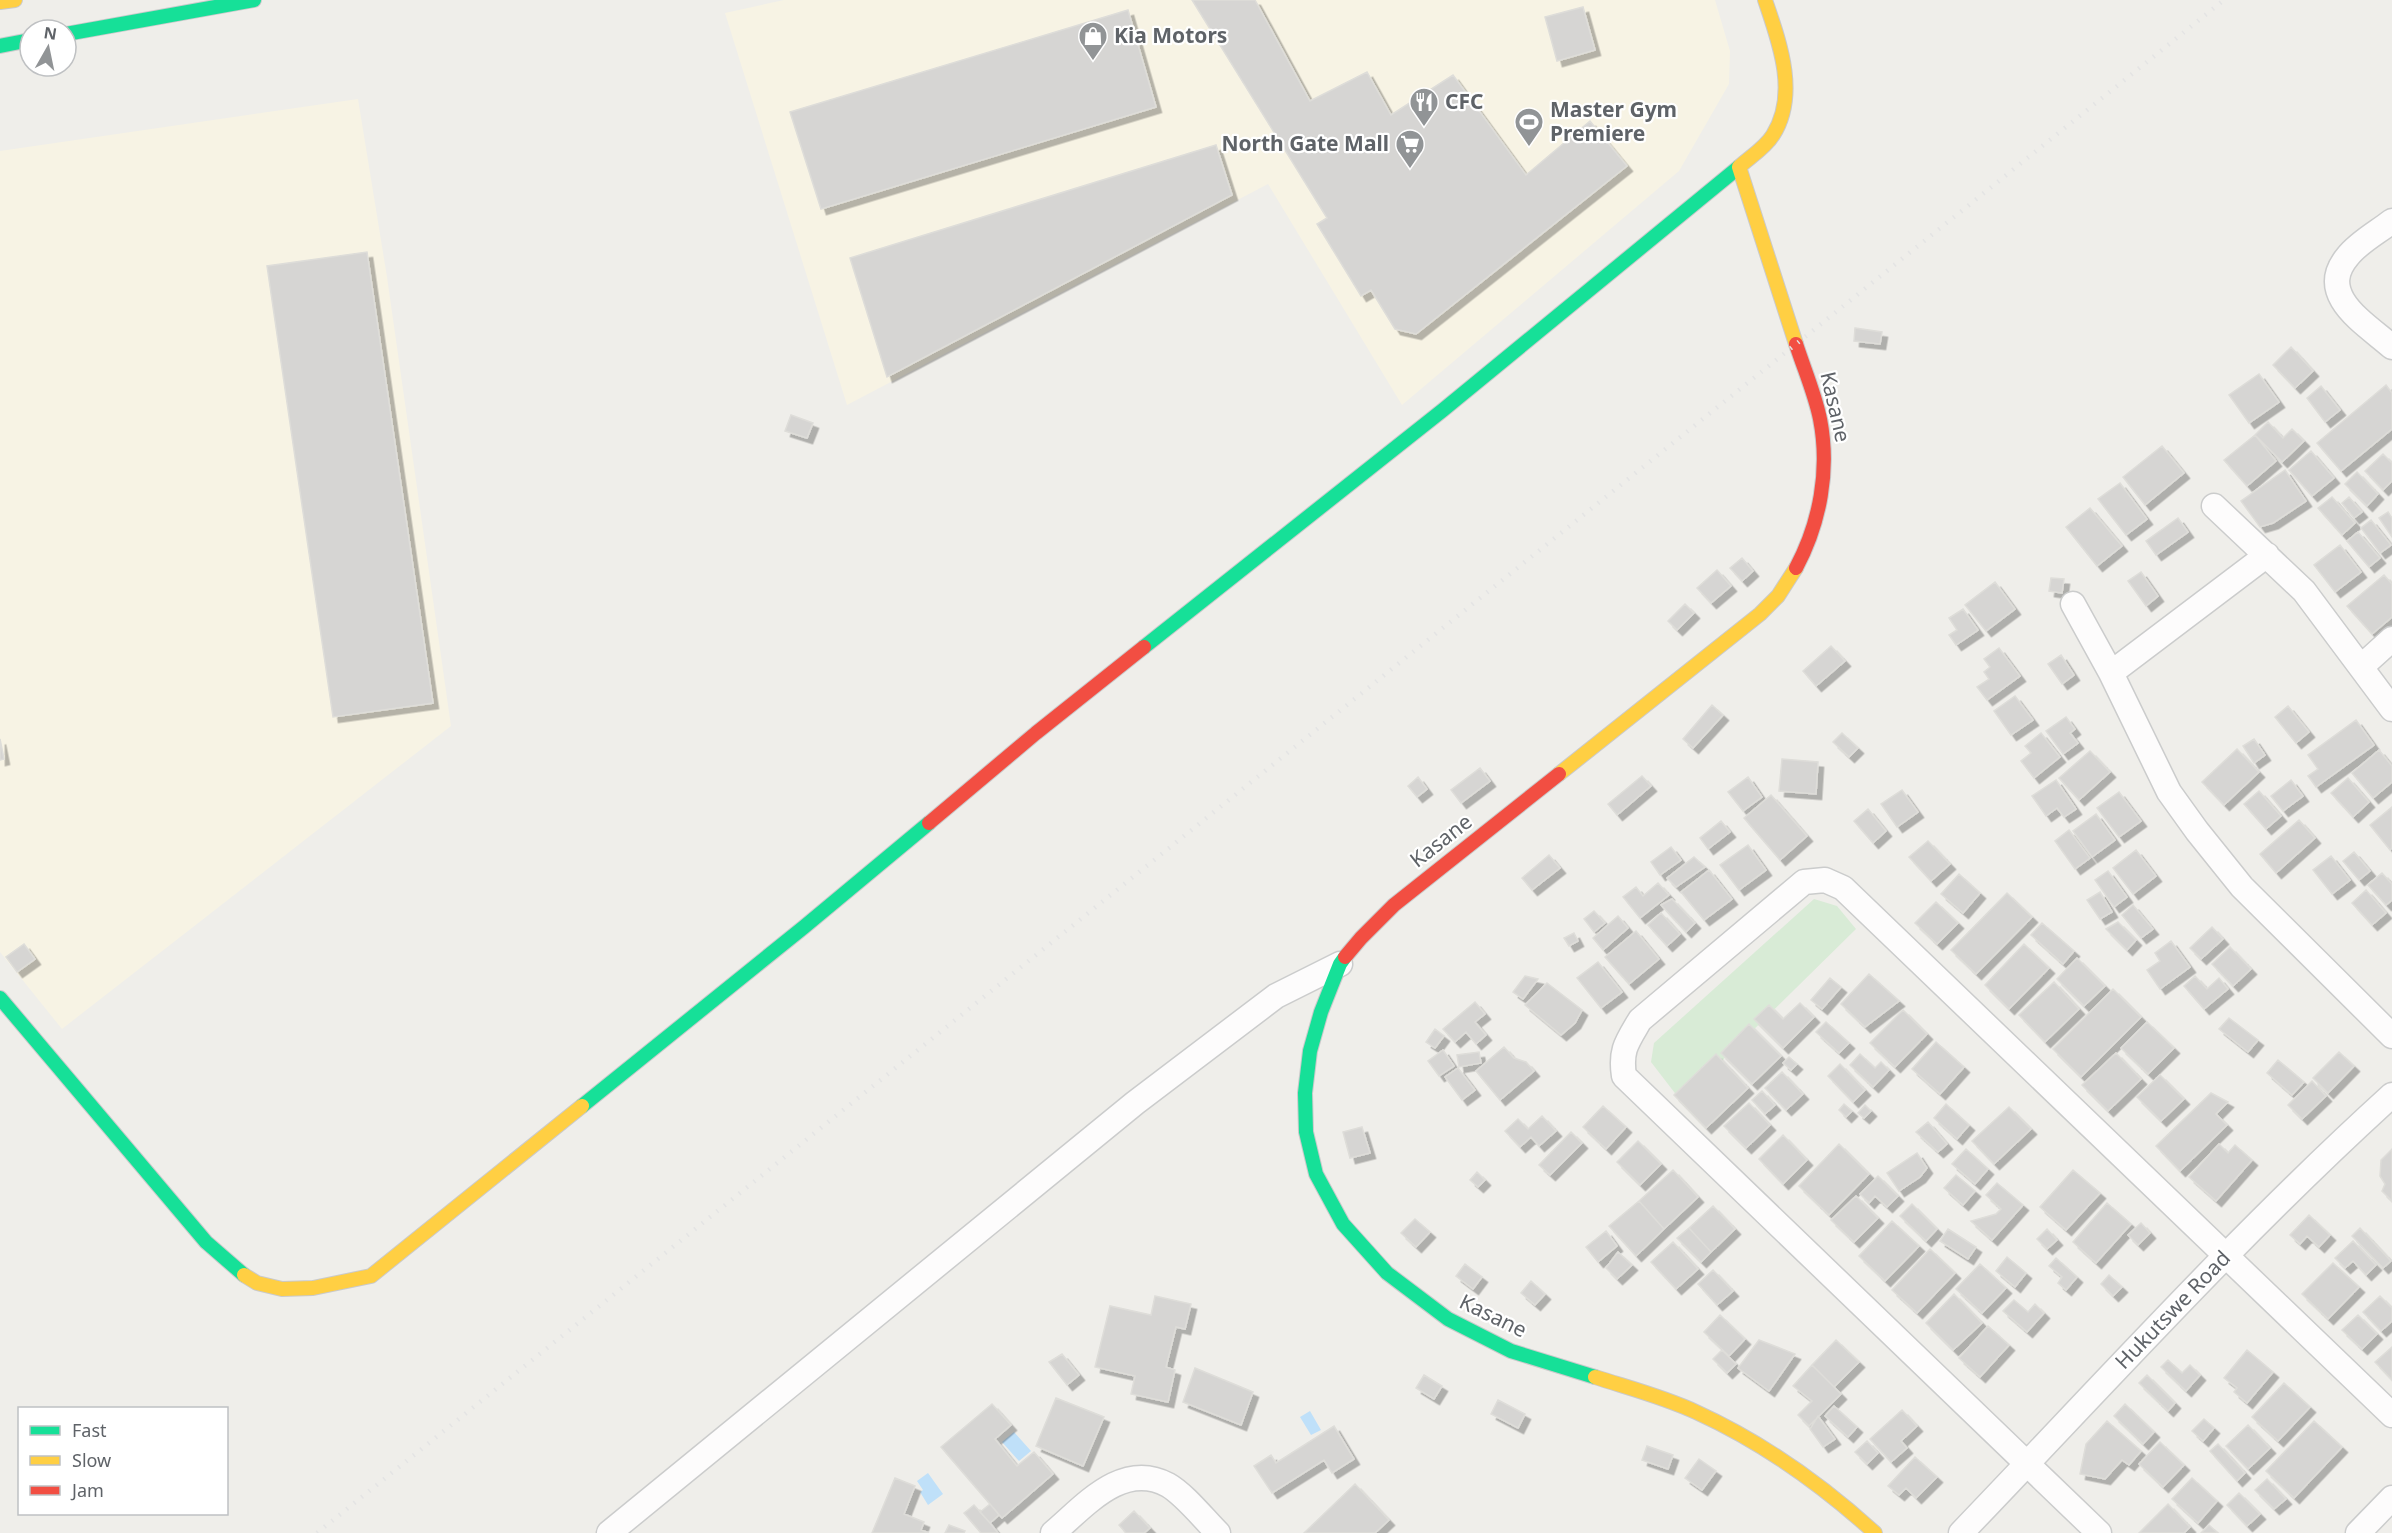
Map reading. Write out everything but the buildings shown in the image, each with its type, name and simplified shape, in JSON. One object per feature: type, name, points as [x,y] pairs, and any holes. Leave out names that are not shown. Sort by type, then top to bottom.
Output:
[{"type":"main road","points":[[0,2],[15,0]]},
{"type":"main road","points":[[78,32],[254,0]]},
{"type":"main road","points":[[0,998],[206,1242],[234,1268],[259,1284],[282,1289],[343,1283],[371,1276],[804,927],[1036,733],[1443,410],[1739,167],[1774,135],[1785,102],[1784,68],[1778,38],[1766,0]]},
{"type":"main road","points":[[0,46],[18,42]]},
{"type":"main road","name":"Kasane","points":[[1739,167],[1817,408],[1825,446],[1825,473],[1821,505],[1810,541],[1777,597],[1741,631],[1394,905],[1361,938],[1340,964],[1321,1012],[1310,1052],[1305,1093],[1306,1132],[1316,1174],[1343,1224],[1388,1273],[1448,1319],[1511,1351],[1650,1394],[1695,1411],[1766,1448],[1839,1500],[1875,1533]]},
{"type":"street","points":[[2392,221],[2349,255],[2338,270],[2337,290],[2349,310],[2392,346]]},
{"type":"street","points":[[2214,506],[2304,591],[2392,709]]},
{"type":"street","points":[[2111,673],[2268,555]]},
{"type":"street","points":[[2073,604],[2111,673],[2169,792],[2219,860],[2242,887],[2392,1036]]},
{"type":"street","points":[[2361,667],[2392,639]]},
{"type":"street","points":[[2099,1533],[1624,1076],[1623,1048],[1640,1020],[1804,882],[1825,880],[1843,888],[2392,1415]]},
{"type":"street","points":[[609,1533],[1135,1103],[1276,996],[1340,964]]},
{"type":"street","name":"Hukutswe Road","points":[[1961,1533],[2225,1255],[2325,1156],[2392,1095]]},
{"type":"street","points":[[1053,1533],[1110,1485],[1132,1478],[1152,1479],[1169,1485],[1218,1533]]},
{"type":"street","points":[[2358,1533],[2392,1498]]},
{"type":"shaded area","points":[[784,0],[1715,0],[1730,51],[1729,84],[1679,171],[1402,405],[1268,184],[847,405],[725,13]]},
{"type":"shaded area","points":[[358,99],[387,277],[451,726],[62,1029],[0,952],[0,151]]},
{"type":"green space","points":[[1814,899],[1837,906],[1856,929],[1681,1101],[1651,1062],[1654,1043]]},
{"type":"water","points":[[1310,1411],[1321,1430],[1311,1435],[1300,1417]]},
{"type":"water","points":[[1014,1432],[1031,1451],[1019,1461],[1002,1442]]},
{"type":"water","points":[[928,1473],[943,1494],[928,1505],[920,1492],[923,1490],[917,1481]]},
{"type":"railway","points":[[317,1533],[2224,0]]},
{"type":"traffic: fast","points":[[78,32],[254,0]]},
{"type":"traffic: fast","points":[[0,46],[18,42]]},
{"type":"traffic: fast","points":[[1144,647],[1443,410],[1739,167]]},
{"type":"traffic: fast","points":[[582,1106],[929,823]]},
{"type":"traffic: fast","points":[[1345,957],[1321,1012],[1310,1051],[1305,1093],[1306,1132],[1316,1174],[1343,1224],[1387,1273],[1448,1319],[1511,1351],[1595,1377]]},
{"type":"traffic: fast","points":[[0,998],[206,1242],[244,1275]]},
{"type":"traffic: slow","points":[[0,2],[15,0]]},
{"type":"traffic: slow","points":[[1765,0],[1781,50],[1786,85],[1785,102],[1781,119],[1770,140],[1739,167],[1796,344]]},
{"type":"traffic: slow","points":[[1559,774],[1760,614],[1778,596],[1796,568]]},
{"type":"traffic: slow","points":[[244,1275],[257,1283],[282,1289],[313,1288],[371,1276],[582,1106]]},
{"type":"traffic: slow","points":[[1595,1377],[1684,1407],[1744,1437],[1812,1481],[1875,1533]]},
{"type":"traffic: jam","points":[[1796,344],[1818,410],[1824,457],[1817,515],[1796,568]]},
{"type":"traffic: jam","points":[[929,823],[1036,733],[1144,647]]},
{"type":"traffic: jam","points":[[1345,957],[1394,905],[1559,774]]},
{"type":"place","name":"Kia Motors","points":[[1093,62]]},
{"type":"place","name":"CFC","points":[[1424,128]]},
{"type":"place","name":"Master Gym Premiere","points":[[1529,148]]},
{"type":"place","name":"North Gate Mall","points":[[1410,170]]}]
